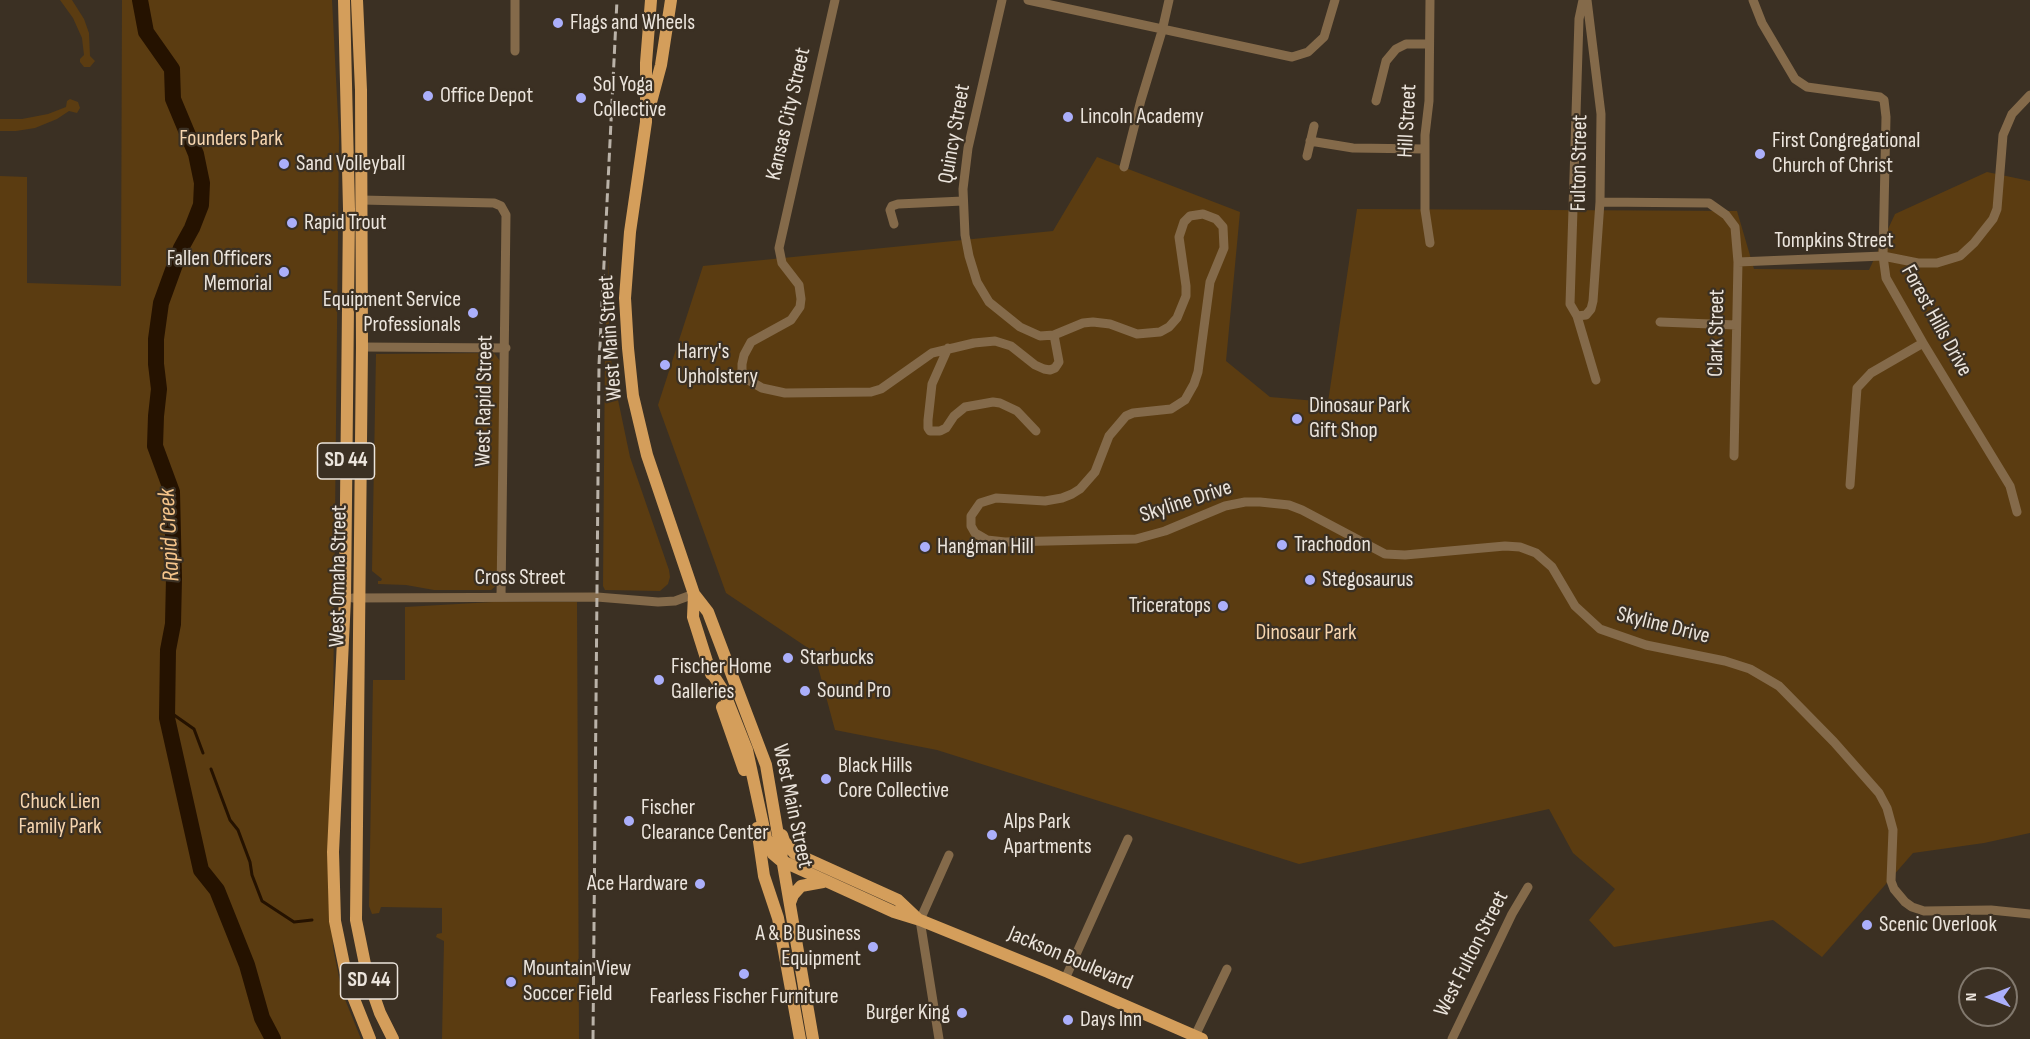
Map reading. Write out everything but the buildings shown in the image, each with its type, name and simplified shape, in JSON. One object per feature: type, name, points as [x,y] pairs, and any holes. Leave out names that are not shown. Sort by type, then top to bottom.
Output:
[{"type":"main road","name":"West Omaha Street","points":[[344,0],[349,209],[345,598],[333,852],[335,921],[348,984],[370,1039]]},
{"type":"main road","name":"West Omaha Street","points":[[357,0],[361,90],[362,347],[356,920],[368,979],[380,1013],[393,1039]]},
{"type":"main road","name":"West Main Street","points":[[651,0],[646,63],[646,122],[627,263],[625,298],[633,396],[647,455],[694,594],[708,612],[761,752],[786,865],[790,903],[813,1039]]},
{"type":"main road","points":[[646,122],[661,65],[671,0]]},
{"type":"main road","name":"West Main Street","points":[[694,594],[693,617],[744,769],[751,798],[762,869],[778,918],[800,1039]]},
{"type":"main road","points":[[708,667],[724,692],[747,750],[766,838],[773,854],[786,865]]},
{"type":"main road","name":"Jackson Boulevard","points":[[778,824],[784,841],[794,853],[898,900],[920,920]]},
{"type":"main road","points":[[771,895],[771,876],[776,870],[786,865],[798,865],[851,886],[869,888]]},
{"type":"main road","name":"Jackson Boulevard","points":[[786,865],[894,912],[920,920],[1065,979],[1199,1037]]},
{"type":"main road","points":[[790,903],[793,895],[801,886],[825,882]]},
{"type":"street","points":[[515,0],[515,51]]},
{"type":"street","name":"Kansas City Street","points":[[835,0],[781,237],[779,256],[799,285],[800,307],[791,320],[759,337],[747,348],[742,371],[745,378],[762,388],[785,393],[871,392],[889,383],[922,358],[948,348],[988,341],[1003,342],[1022,353],[1035,365],[1050,370],[1055,368],[1059,362],[1054,335]]},
{"type":"street","name":"Quincy Street","points":[[1002,0],[968,148],[963,201],[969,256],[984,297],[1028,332],[1040,336],[1054,335]]},
{"type":"street","points":[[1028,0],[1162,31],[1281,56],[1298,57],[1313,50],[1325,34],[1335,0]]},
{"type":"street","points":[[1124,167],[1169,0]]},
{"type":"street","name":"Hill Street","points":[[1430,0],[1429,101],[1425,149],[1425,210],[1430,243]]},
{"type":"street","name":"Fulton Street","points":[[1577,316],[1586,315],[1593,301],[1599,202],[1601,114],[1585,0]]},
{"type":"street","name":"Fulton Street","points":[[1585,0],[1579,19],[1570,296],[1571,309],[1577,316],[1596,380]]},
{"type":"street","name":"Forest Hills Drive","points":[[1753,0],[1761,23],[1795,79],[1807,87],[1880,97],[1884,100],[1886,117],[1883,256],[1886,278],[2010,486],[2017,512]]},
{"type":"street","points":[[1376,100],[1386,62],[1396,49],[1406,44],[1429,44]]},
{"type":"street","name":"Tompkins Street","points":[[1738,262],[1883,256],[1918,263],[1937,263],[1960,256],[1968,250],[1993,219],[2003,135],[2012,114],[2030,95]]},
{"type":"street","points":[[1306,156],[1314,126]]},
{"type":"street","points":[[1310,141],[1353,148],[1425,149]]},
{"type":"street","name":"West Rapid Street","points":[[361,200],[494,202],[501,206],[506,216],[501,597]]},
{"type":"street","points":[[894,224],[890,210],[892,206],[898,204],[963,201]]},
{"type":"street","name":"Clark Street","points":[[1599,202],[1709,203],[1726,215],[1735,227],[1738,262],[1734,456]]},
{"type":"street","name":"Skyline Drive","points":[[1054,335],[1083,323],[1093,322],[1110,324],[1137,334],[1160,332],[1169,327],[1182,308],[1186,296],[1179,237],[1184,222],[1190,216],[1203,214],[1216,219],[1223,227],[1224,248],[1210,282],[1198,372],[1185,400],[1171,409],[1133,412],[1120,421],[1109,436],[1095,472],[1080,489],[1072,494],[1054,500],[996,498],[980,503],[971,516],[973,530],[980,537],[1005,542],[1136,539],[1165,531],[1225,506],[1260,502],[1282,504],[1302,510],[1385,554],[1415,554],[1505,546],[1536,553],[1552,567],[1575,606],[1600,629],[1646,645],[1725,661],[1750,669],[1767,678],[1786,693],[1879,793],[1887,808],[1893,830],[1893,889],[1905,902],[1912,907],[1924,910],[1991,910],[2030,914]]},
{"type":"street","points":[[1660,322],[1736,325]]},
{"type":"street","points":[[1850,485],[1857,388],[1871,374],[1923,343]]},
{"type":"street","points":[[362,347],[506,348]]},
{"type":"street","points":[[948,348],[932,384],[928,420],[930,431],[940,431],[946,428],[954,416],[965,407],[993,402],[1008,405],[1017,411],[1036,431]]},
{"type":"street","name":"Cross Street","points":[[345,598],[597,597],[658,602],[675,601],[694,594]]},
{"type":"street","points":[[1065,979],[1128,839]]},
{"type":"street","points":[[939,1039],[920,920],[950,855]]},
{"type":"street","name":"West Fulton Street","points":[[1452,1039],[1507,924],[1528,887]]},
{"type":"street","points":[[1199,1037],[1227,969]]},
{"type":"green space","points":[[60,0],[72,0],[84,19],[89,33],[90,56],[95,61],[90,67],[84,67],[80,62],[84,55],[82,38],[73,18]]},
{"type":"green space","name":"Founders Park","points":[[122,0],[332,0],[339,137],[331,902],[333,948],[342,992],[361,1039],[0,1039],[0,176],[27,177],[27,283],[121,286]]},
{"type":"green space","points":[[70,99],[78,102],[80,108],[77,113],[69,111],[35,128],[0,131],[0,119],[22,119],[48,114],[66,107]]},
{"type":"green space","name":"Dinosaur Park","points":[[1097,157],[1240,212],[1226,361],[1270,397],[1328,402],[1357,209],[1737,211],[1754,269],[1869,270],[1895,214],[1987,172],[2030,181],[2030,833],[1984,843],[1913,853],[1822,957],[1773,920],[1614,947],[1589,920],[1615,889],[1573,853],[1549,809],[1299,864],[937,750],[835,730],[814,652],[726,593],[658,405],[703,266],[1053,231]]},
{"type":"green space","points":[[609,253],[608,310],[612,371],[630,457],[669,570],[668,584],[660,591],[605,590],[603,586],[605,346]]},
{"type":"green space","points":[[494,353],[500,361],[497,585],[491,590],[434,590],[406,585],[378,584],[378,581],[382,579],[372,571],[376,354]]},
{"type":"green space","points":[[493,602],[577,602],[579,1039],[442,1039],[444,941],[436,937],[437,934],[442,933],[442,908],[381,907],[379,913],[372,914],[369,906],[373,680],[405,680],[405,607]]},
{"type":"waterway","name":"Rapid Creek","points":[[140,0],[146,32],[172,69],[173,99],[196,154],[202,183],[201,205],[181,248],[161,303],[156,339],[159,389],[155,446],[172,492],[173,624],[168,650],[167,718],[201,870],[217,890],[247,965],[262,1018],[273,1039]]},
{"type":"waterway","points":[[167,710],[194,729],[203,753]]},
{"type":"waterway","points":[[211,769],[230,820],[238,830],[262,901],[294,922],[312,920]]},
{"type":"railway","points":[[593,1039],[599,365],[617,0]]},
{"type":"place","name":"Flags and Wheels","points":[[558,23]]},
{"type":"place","name":"Office Depot","points":[[428,96]]},
{"type":"place","name":"Sol Yoga Collective","points":[[581,98]]},
{"type":"place","name":"Lincoln Academy","points":[[1068,117]]},
{"type":"place","name":"First Congregational Church of Christ","points":[[1760,154]]},
{"type":"place","name":"Sand Volleyball","points":[[284,164]]},
{"type":"place","name":"Rapid Trout","points":[[292,223]]},
{"type":"place","name":"Fallen Officers Memorial","points":[[284,272]]},
{"type":"place","name":"Equipment Service Professionals","points":[[473,313]]},
{"type":"place","name":"Harry's Upholstery","points":[[665,365]]},
{"type":"place","name":"Dinosaur Park Gift Shop","points":[[1297,419]]},
{"type":"place","name":"Trachodon","points":[[1282,545]]},
{"type":"place","name":"Hangman Hill","points":[[925,547]]},
{"type":"place","name":"Stegosaurus","points":[[1310,580]]},
{"type":"place","name":"Triceratops","points":[[1223,606]]},
{"type":"place","name":"Starbucks","points":[[788,658]]},
{"type":"place","name":"Fischer Home Galleries","points":[[659,680]]},
{"type":"place","name":"Sound Pro","points":[[805,691]]},
{"type":"place","name":"Black Hills Core Collective","points":[[826,779]]},
{"type":"place","name":"Fischer Clearance Center","points":[[629,821]]},
{"type":"place","name":"Alps Park Apartments","points":[[992,835]]},
{"type":"place","name":"Ace Hardware","points":[[700,884]]},
{"type":"place","name":"Scenic Overlook","points":[[1867,925]]},
{"type":"place","name":"A & B Business Equipment","points":[[873,947]]},
{"type":"place","name":"Fearless Fischer Furniture","points":[[744,974]]},
{"type":"place","name":"Mountain View Soccer Field","points":[[511,982]]},
{"type":"place","name":"Burger King","points":[[962,1013]]},
{"type":"place","name":"Days Inn","points":[[1068,1020]]},
{"type":"park label","name":"Chuck Lien Family Park","points":[[60,814]]}]
